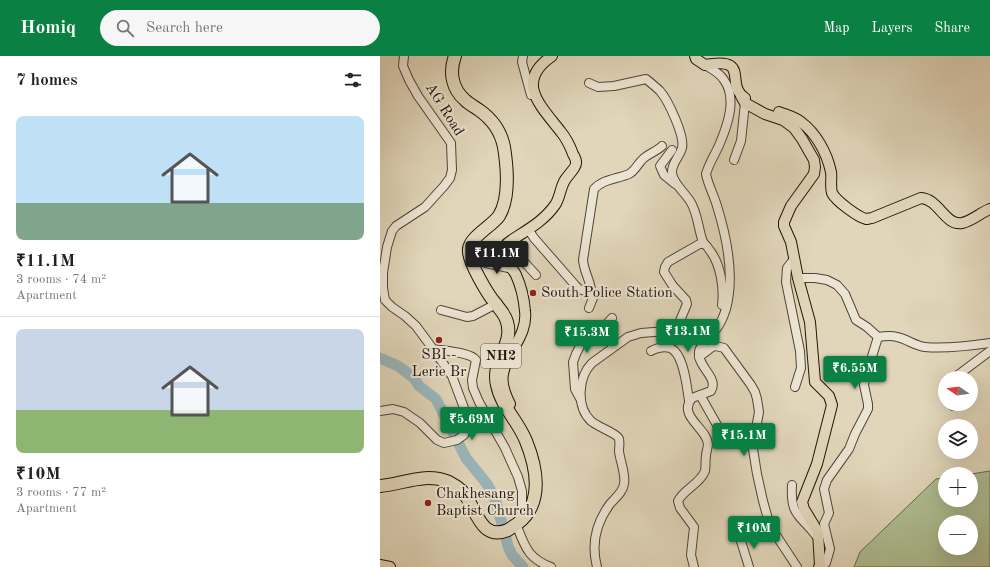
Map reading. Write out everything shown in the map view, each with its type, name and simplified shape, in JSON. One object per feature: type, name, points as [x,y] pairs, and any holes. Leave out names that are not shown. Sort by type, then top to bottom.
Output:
[{"type":"highway","name":"NH2","points":[[455,56],[452,66],[454,86],[465,101],[480,110],[495,126],[501,136],[504,146],[507,185],[504,205],[498,216],[472,241],[468,247],[469,255],[478,276],[507,320],[509,329],[509,338],[498,363],[496,375],[497,385],[501,397],[526,441],[534,468],[536,486],[535,500],[528,512],[519,521]]},
{"type":"highway","points":[[380,486],[427,478],[438,479],[454,485],[462,492],[478,519],[491,531],[496,532],[509,530],[519,521]]},
{"type":"main road","points":[[526,441],[509,403],[502,375],[522,335],[525,324],[525,312],[520,285],[516,274],[504,258],[503,254],[505,247],[512,240],[543,219],[555,205],[564,182],[576,164],[576,161],[562,133],[544,111],[534,90],[534,75],[545,61],[552,56]]},
{"type":"main road","points":[[695,56],[696,59],[705,65],[717,62],[731,64],[734,68],[737,86],[743,100],[789,124],[802,139],[814,160],[814,174],[791,206],[784,222],[791,242],[798,278],[810,322],[815,382],[829,396],[832,404],[817,464],[802,502],[804,509],[818,532],[819,567]]},
{"type":"main road","points":[[743,100],[791,116],[800,121],[809,129],[823,150],[827,160],[831,172],[832,192],[844,206],[860,216],[867,219],[872,218],[921,198],[927,198],[955,223],[971,220],[990,209]]},
{"type":"main road","points":[[380,565],[390,567]]},
{"type":"street","name":"AG Road","points":[[380,411],[393,409],[404,412],[420,423],[437,440],[444,443],[457,440],[464,435],[467,428],[464,408],[452,376],[416,326],[385,300],[383,273],[387,247],[392,231],[396,226],[424,207],[444,186],[450,178],[452,170],[451,143],[412,85],[403,66],[404,56]]},
{"type":"street","points":[[523,56],[522,62],[530,92],[535,102],[544,111]]},
{"type":"street","points":[[689,401],[692,398],[711,391],[713,386],[699,352],[701,347],[718,327],[726,309],[730,279],[729,262],[720,215],[706,174],[721,140],[730,111],[731,102],[729,89],[724,79],[705,65]]},
{"type":"street","points":[[589,83],[598,87],[614,86],[646,79],[660,91],[669,107],[681,133],[683,143],[682,149],[672,167],[672,173],[679,186],[691,202],[697,217],[703,242],[712,252],[718,268],[723,296],[721,320]]},
{"type":"street","points":[[734,160],[741,141],[743,100]]},
{"type":"street","points":[[589,308],[593,298],[583,260],[594,189],[598,184],[635,170],[645,156],[662,146]]},
{"type":"street","points":[[672,150],[660,166],[664,175],[679,186]]},
{"type":"street","points":[[528,229],[544,251],[555,261],[574,285],[579,289],[591,293]]},
{"type":"street","points":[[582,401],[582,384],[584,374],[592,363],[634,334],[666,331],[672,329],[679,323],[687,304],[686,300],[673,286],[664,272],[664,268],[668,262],[703,242]]},
{"type":"street","points":[[505,247],[526,264],[536,275]]},
{"type":"street","points":[[794,259],[787,268],[786,282],[800,350],[801,368],[795,387]]},
{"type":"street","points":[[486,263],[512,269]]},
{"type":"street","points":[[798,278],[827,280],[837,285],[845,294],[856,320],[878,337],[898,337],[927,347],[971,346],[990,343]]},
{"type":"street","points":[[441,310],[467,317],[473,316],[496,304]]},
{"type":"street","points":[[597,567],[594,541],[598,524],[603,514],[621,492],[624,484],[624,476],[619,452],[619,438],[590,421],[582,401],[575,389],[573,362],[580,346],[602,329],[612,318]]},
{"type":"street","points":[[819,567],[826,563],[830,549],[824,524],[829,513],[825,494],[825,485],[849,449],[868,408],[864,385],[878,337]]},
{"type":"street","points":[[700,357],[712,347],[716,346],[724,348],[755,392],[758,399],[759,412],[753,449],[756,474],[770,526],[797,567]]},
{"type":"street","points":[[651,350],[660,347],[669,347],[675,350],[686,379],[689,401],[688,409],[690,415],[708,444],[702,477],[682,494],[678,501],[680,508],[694,527],[691,555],[694,567]]},
{"type":"street","points":[[433,349],[468,355],[474,357],[476,360],[472,380],[473,388],[479,402],[505,448],[518,477],[522,491],[519,521],[523,542],[534,559],[550,567]]},
{"type":"street","points":[[963,371],[990,351]]},
{"type":"street","points":[[700,396],[724,439]]},
{"type":"street","points":[[792,485],[792,505],[804,523],[819,541]]},
{"type":"street","points":[[740,538],[749,567]]},
{"type":"green space","points":[[990,471],[990,567],[854,567],[860,552],[936,479],[938,479],[938,507],[978,507],[978,473]]},
{"type":"waterway","points":[[380,358],[398,366],[414,378],[419,386],[436,399],[466,458],[487,484],[492,493],[496,502],[508,546],[512,555],[523,567]]},
{"type":"place","name":"South Police Station","points":[[533,293]]},
{"type":"place","name":"SBI - Lerie Br","points":[[439,340]]},
{"type":"place","name":"Chakhesang Baptist Church","points":[[428,503]]}]
